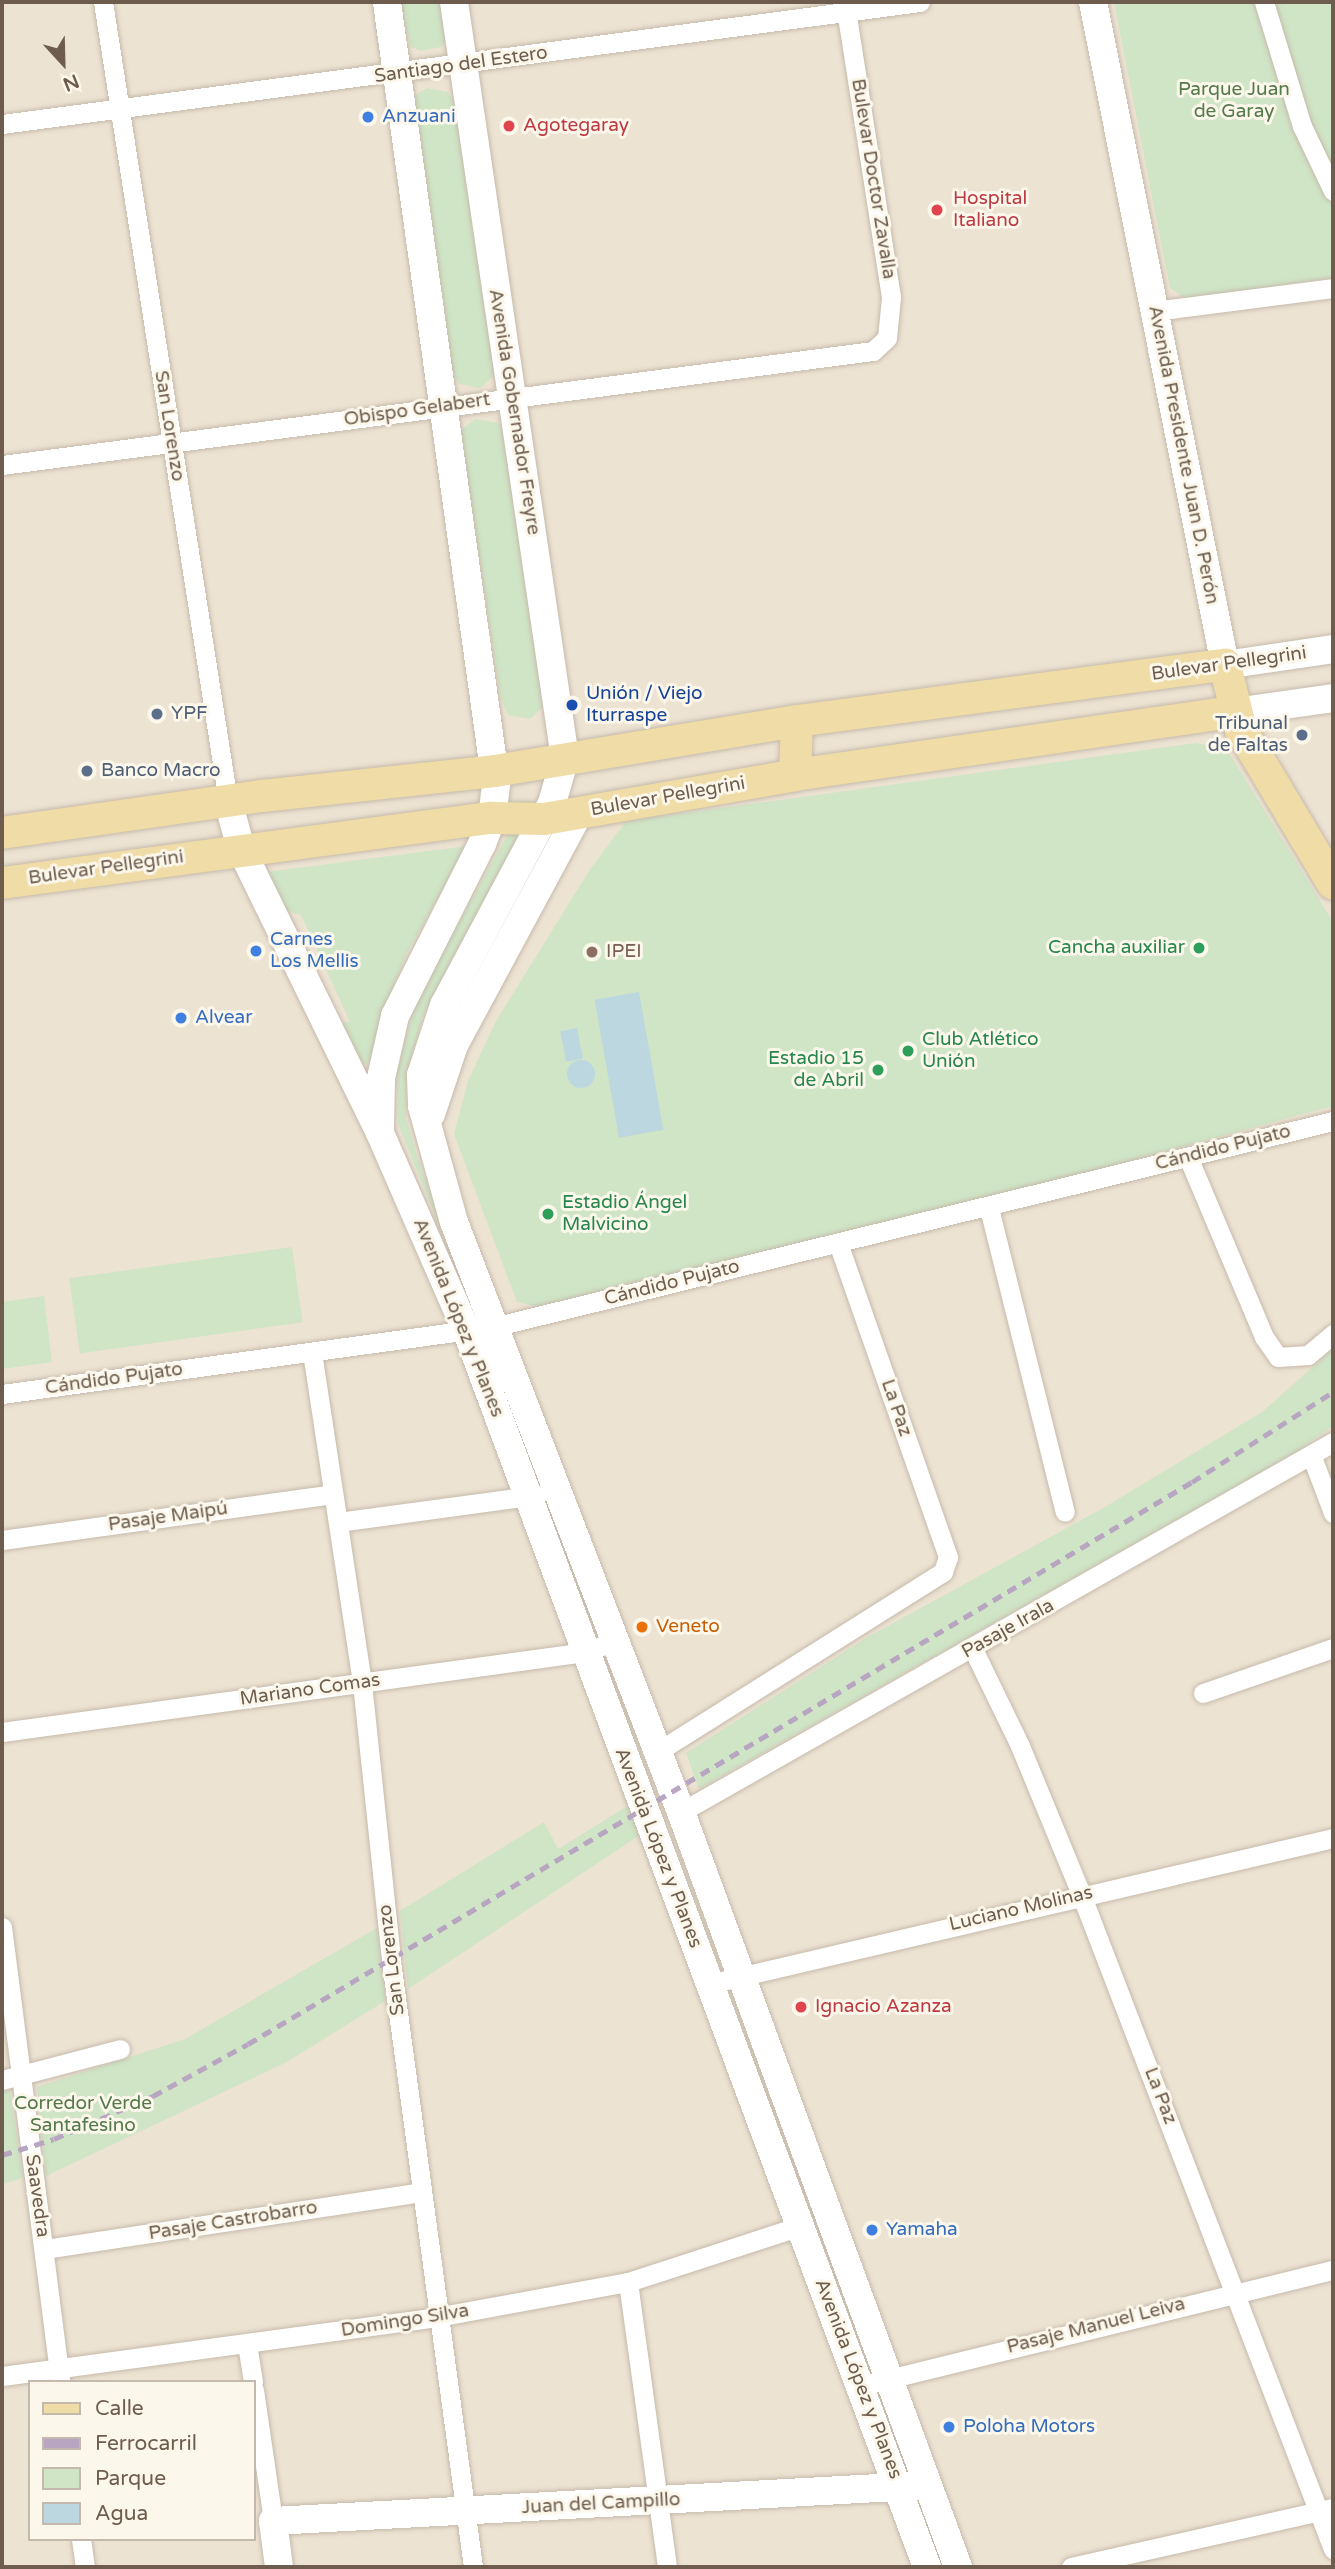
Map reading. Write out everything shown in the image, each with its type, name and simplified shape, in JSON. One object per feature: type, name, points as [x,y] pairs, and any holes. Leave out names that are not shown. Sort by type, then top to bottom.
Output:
[{"type":"main road","points":[[387,2],[495,771],[492,818]]},
{"type":"main road","name":"Avenida Gobernador Freyre","points":[[454,2],[565,758],[544,819]]},
{"type":"main road","name":"Avenida Presidente Juan D. Perón","points":[[1093,2],[1234,712],[1262,771],[1333,884]]},
{"type":"main road","name":"Bulevar Pellegrini","points":[[2,833],[228,801],[495,771],[797,721],[1333,649]]},
{"type":"main road","name":"Bulevar Pellegrini","points":[[2,883],[241,849],[492,818],[544,819],[794,775],[1333,698]]},
{"type":"main road","points":[[837,769],[839,716]]},
{"type":"main road","points":[[794,775],[797,721]]},
{"type":"main road","name":"San Lorenzo","points":[[228,801],[241,849]]},
{"type":"main road","name":"Avenida López y Planes","points":[[428,1131],[454,1045],[579,813]]},
{"type":"main road","name":"Avenida López y Planes","points":[[380,1133],[381,1078],[395,1016],[492,818]]},
{"type":"main road","name":"Avenida López y Planes","points":[[544,819],[444,1005],[421,1075],[428,1131],[440,1185],[498,1326],[681,1812],[958,2567]]},
{"type":"main road","name":"Avenida López y Planes","points":[[241,849],[380,1133],[467,1332],[899,2487],[924,2561]]},
{"type":"main road","name":"Juan del Campillo","points":[[272,2521],[929,2486]]},
{"type":"main road","points":[[272,2521],[279,2567]]},
{"type":"street","name":"San Lorenzo","points":[[103,2],[228,801]]},
{"type":"street","name":"Santiago del Estero","points":[[2,124],[398,74],[846,6],[920,2]]},
{"type":"street","points":[[1264,2],[1302,126],[1333,191]]},
{"type":"street","name":"Bulevar Doctor Zavalla","points":[[846,6],[891,297],[887,338],[873,351]]},
{"type":"street","points":[[1154,311],[1333,288]]},
{"type":"street","name":"Obispo Gelabert","points":[[2,465],[873,351]]},
{"type":"street","name":"Cándido Pujato","points":[[2,1394],[498,1326],[989,1208],[1333,1121]]},
{"type":"street","points":[[1188,1157],[1264,1336],[1278,1357],[1308,1355],[1333,1334]]},
{"type":"street","points":[[989,1208],[1065,1512]]},
{"type":"street","name":"La Paz","points":[[657,1752],[943,1572],[948,1557],[838,1244]]},
{"type":"street","name":"San Lorenzo","points":[[312,1352],[362,1683],[391,1961],[437,2317],[474,2567]]},
{"type":"street","name":"Pasaje Irala","points":[[681,1812],[974,1649],[1312,1457],[1333,1442]]},
{"type":"street","points":[[1312,1457],[1333,1513]]},
{"type":"street","points":[[338,1522],[528,1497],[559,1489]]},
{"type":"street","name":"Pasaje Maipú","points":[[2,1540],[333,1493]]},
{"type":"street","name":"Mariano Comas","points":[[2,1732],[585,1653],[616,1641]]},
{"type":"street","points":[[1203,1693],[1333,1648]]},
{"type":"street","name":"La Paz","points":[[974,1649],[1020,1746],[1081,1894],[1236,2291],[1326,2510],[1333,2549]]},
{"type":"street","name":"Luciano Molinas","points":[[709,1984],[1081,1894],[1333,1838]]},
{"type":"street","name":"Saavedra","points":[[2,1927],[11,2079],[45,2249],[60,2375]]},
{"type":"street","points":[[11,2079],[120,2049]]},
{"type":"street","name":"Pasaje Castrobarro","points":[[45,2249],[422,2192]]},
{"type":"street","name":"Domingo Silva","points":[[2,2376],[60,2375],[247,2344],[437,2317],[628,2282],[800,2226]]},
{"type":"street","name":"Pasaje Manuel Leiva","points":[[860,2386],[1236,2291],[1333,2270]]},
{"type":"street","points":[[628,2282],[667,2567]]},
{"type":"street","points":[[247,2344],[253,2380]]},
{"type":"street","points":[[256,2405],[272,2521]]},
{"type":"street","points":[[1071,2567],[1326,2510]]},
{"type":"street","points":[[81,2541],[85,2567]]},
{"type":"shaded area","points":[[2,2],[1333,2],[1333,2567],[2,2567]]},
{"type":"green space","points":[[399,2],[445,2],[448,37],[441,47],[421,51],[411,47]]},
{"type":"green space","name":"Parque Juan de Garay","points":[[1114,2],[1333,2],[1333,278],[1186,299],[1170,288]]},
{"type":"green space","points":[[427,88],[448,92],[454,101],[497,361],[496,374],[480,388],[459,384],[451,367],[410,99]]},
{"type":"green space","points":[[476,419],[498,423],[503,432],[545,705],[530,719],[508,715],[501,698],[460,430]]},
{"type":"green space","name":"Club Atlético Unión","points":[[1196,743],[1227,750],[1333,922],[1333,1106],[1059,1180],[543,1308],[517,1302],[454,1134],[468,1081],[496,1021],[589,871],[626,821]]},
{"type":"green space","points":[[525,831],[422,1017],[406,1083],[406,1118],[418,1159],[477,1318],[398,1124],[397,1072],[413,1011],[436,964],[509,832]]},
{"type":"green space","points":[[467,846],[407,953],[380,1019],[372,1060],[360,1066],[339,1023],[350,1022],[301,915],[286,911],[266,872]]},
{"type":"green space","points":[[292,1247],[303,1322],[80,1354],[69,1278]]},
{"type":"green space","points":[[44,1296],[52,1362],[2,1369],[2,1302]]},
{"type":"green space","points":[[1333,1349],[1333,1426],[1290,1456],[699,1789],[686,1753],[866,1638],[1105,1507],[1262,1412]]},
{"type":"green space","points":[[631,1804],[643,1833],[408,1989],[400,1911],[544,1822],[558,1849]]},
{"type":"green space","name":"Corredor Verde Santafesino","points":[[377,1928],[385,2001],[287,2062],[46,2176],[37,2087],[185,2039]]},
{"type":"green space","name":"Corredor Verde Santafesino","points":[[10,2090],[23,2178],[2,2184],[2,2091]]},
{"type":"water","points":[[639,992],[663,1130],[619,1138],[595,1000]]},
{"type":"water","points":[[577,1028],[583,1058],[566,1062],[560,1031]]},
{"type":"water","points":[[581,1060],[591,1064],[595,1074],[591,1084],[581,1088],[571,1084],[567,1074],[571,1064]]},
{"type":"railway","points":[[2,2155],[54,2139],[153,2096],[248,2044],[1192,1482],[1333,1392]]},
{"type":"place","name":"Anzuani","points":[[368,117]]},
{"type":"place","name":"Agotegaray","points":[[509,126]]},
{"type":"place","name":"Hospital Italiano","points":[[937,210]]},
{"type":"place","name":"Unión / Viejo Iturraspe","points":[[572,705]]},
{"type":"place","name":"YPF","points":[[157,714]]},
{"type":"place","name":"Tribunal de Faltas","points":[[1302,735]]},
{"type":"place","name":"Banco Macro","points":[[87,771]]},
{"type":"place","name":"Cancha auxiliar","points":[[1199,948]]},
{"type":"place","name":"Carnes Los Mellis","points":[[256,951]]},
{"type":"place","name":"IPEI","points":[[592,952]]},
{"type":"place","name":"Alvear","points":[[181,1018]]},
{"type":"place","name":"Club Atlético Unión","points":[[908,1051]]},
{"type":"place","name":"Estadio 15 de Abril","points":[[878,1070]]},
{"type":"place","name":"Estadio Ángel Malvicino","points":[[548,1214]]},
{"type":"place","name":"Veneto","points":[[642,1627]]},
{"type":"place","name":"Ignacio Azanza","points":[[801,2007]]},
{"type":"place","name":"Yamaha","points":[[872,2230]]},
{"type":"place","name":"Poloha Motors","points":[[949,2427]]}]
